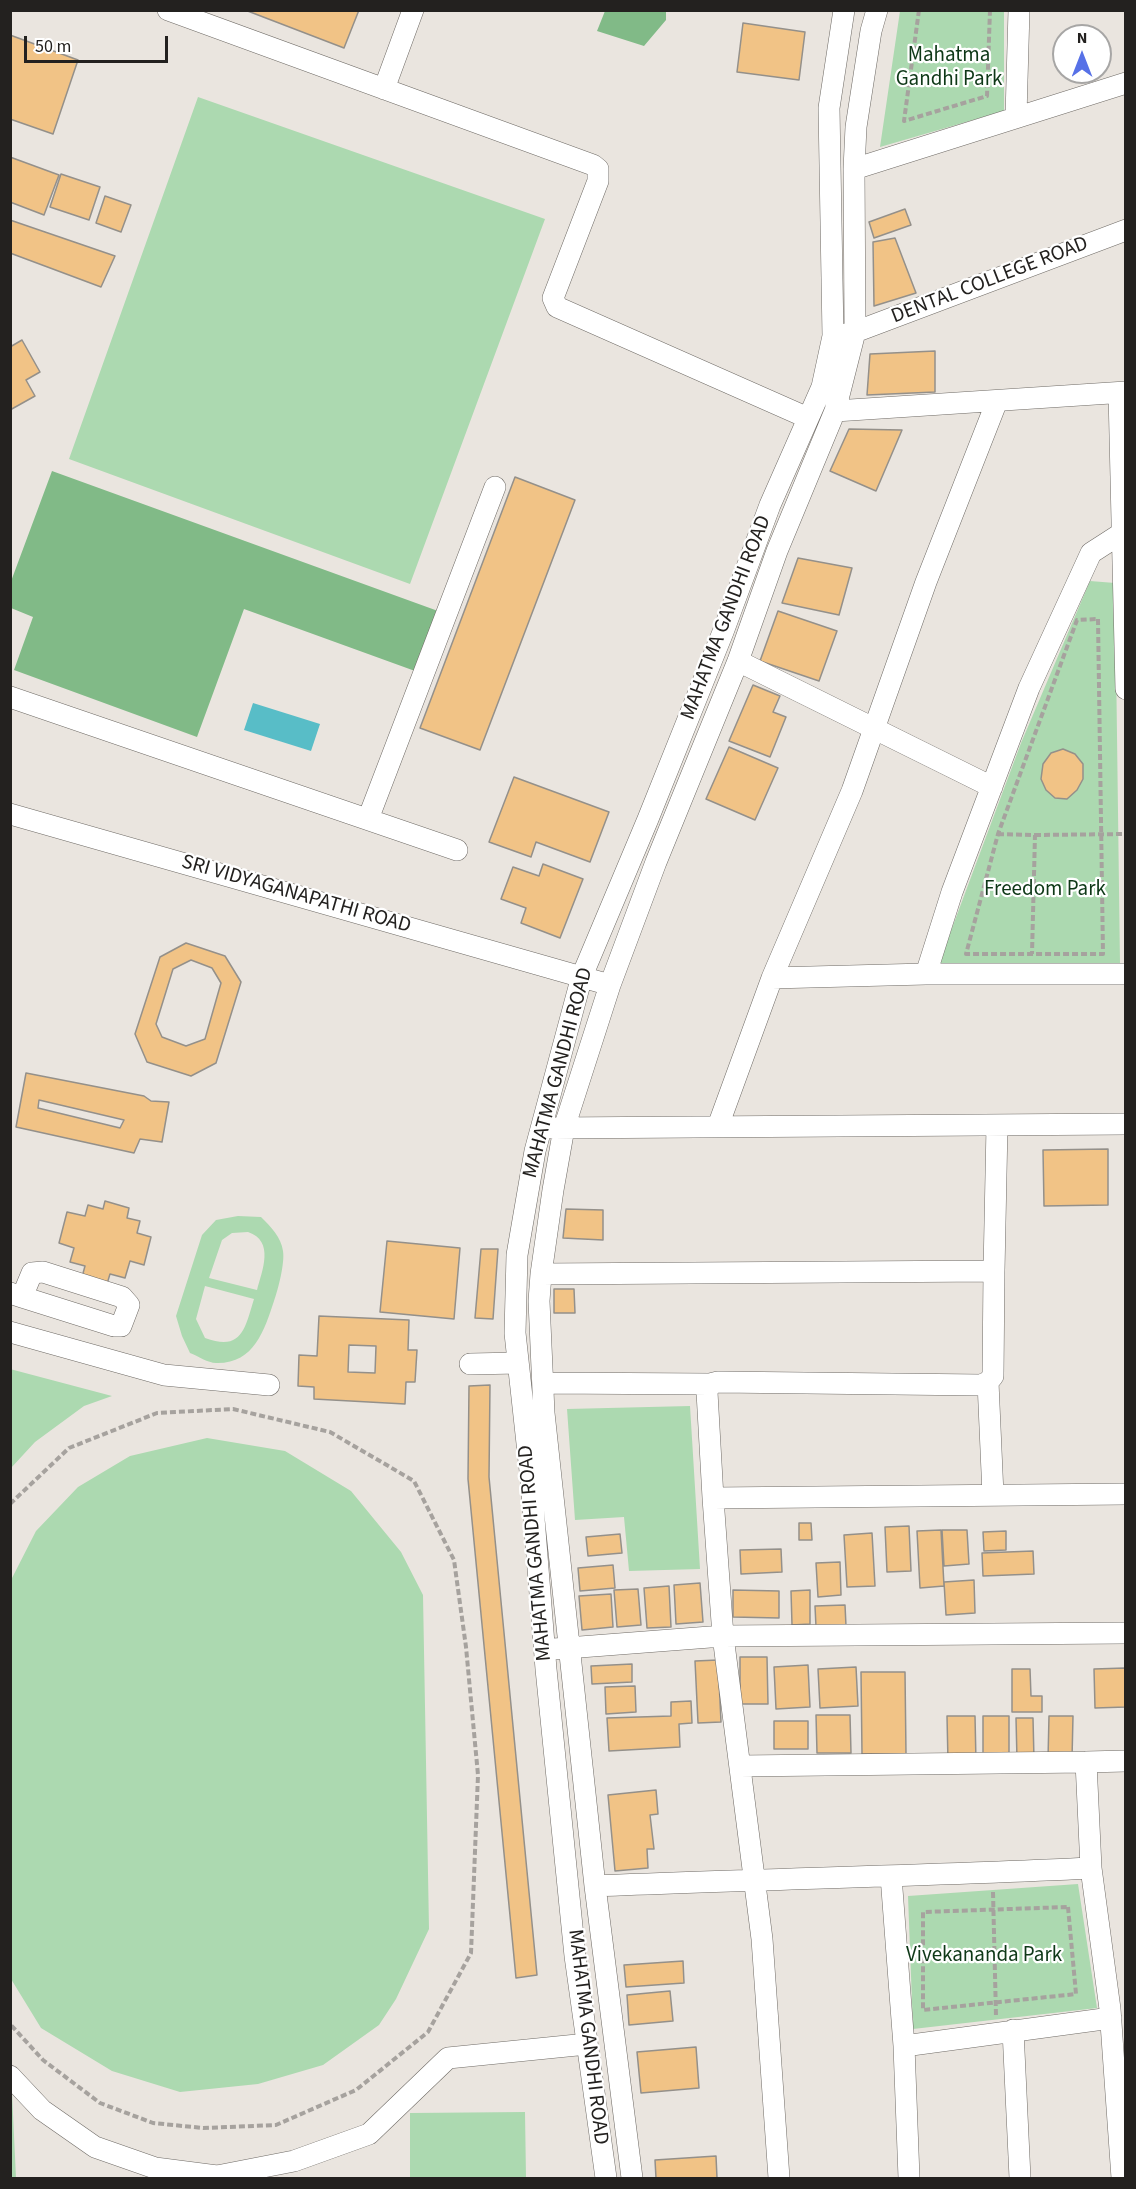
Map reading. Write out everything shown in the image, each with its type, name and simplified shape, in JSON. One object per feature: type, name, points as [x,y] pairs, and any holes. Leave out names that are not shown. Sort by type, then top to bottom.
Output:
[{"type":"street","points":[[168,10],[593,165],[598,169],[598,181],[553,298],[557,307],[808,418]]},
{"type":"street","points":[[384,89],[413,10]]},
{"type":"street","name":"MAHATMA GANDHI ROAD","points":[[606,2178],[583,2019],[565,1861],[515,1333],[517,1255],[535,1151],[582,976],[723,632],[770,505],[822,387],[833,336],[829,108],[844,10]]},
{"type":"street","name":"MAHATMA GANDHI ROAD","points":[[632,2178],[611,2019],[568,1647],[543,1383],[539,1300],[541,1274],[564,1128],[610,985],[656,862],[738,661],[777,551],[835,411],[855,332],[856,127],[871,31],[877,10]]},
{"type":"street","points":[[1016,116],[1019,10]]},
{"type":"street","points":[[854,169],[1125,83]]},
{"type":"street","name":"DENTAL COLLEGE ROAD","points":[[833,336],[855,332],[1125,230]]},
{"type":"street","points":[[835,411],[1122,393],[1125,689]]},
{"type":"street","points":[[718,1126],[772,978],[852,791],[926,582],[997,401]]},
{"type":"street","points":[[800,438],[821,445]]},
{"type":"street","points":[[368,819],[495,487]]},
{"type":"street","points":[[926,974],[952,892],[1029,688],[1091,552],[1123,529]]},
{"type":"street","points":[[738,661],[992,787]]},
{"type":"street","points":[[10,697],[457,850]]},
{"type":"street","name":"SRI VIDYAGANAPATHI ROAD","points":[[10,814],[610,985]]},
{"type":"street","points":[[772,978],[926,974],[1125,974]]},
{"type":"street","points":[[541,1129],[1125,1124]]},
{"type":"street","points":[[993,1495],[988,1383],[993,1376],[997,1126]]},
{"type":"street","points":[[541,1274],[994,1270]]},
{"type":"street","points":[[10,1332],[164,1376],[269,1385]]},
{"type":"street","points":[[470,1364],[518,1363]]},
{"type":"street","points":[[543,1383],[981,1385],[988,1383]]},
{"type":"street","points":[[710,1384],[707,1392],[712,1498],[723,1636],[762,1939],[779,2178]]},
{"type":"street","points":[[712,1498],[1125,1494]]},
{"type":"street","points":[[545,1650],[723,1636],[1125,1633]]},
{"type":"street","points":[[740,1766],[1125,1761]]},
{"type":"street","points":[[1086,1762],[1091,1868],[1111,2018],[1122,2178]]},
{"type":"street","points":[[595,1886],[1091,1868]]},
{"type":"street","points":[[891,1876],[904,2046],[909,2178]]},
{"type":"street","points":[[904,2046],[1111,2018]]},
{"type":"street","points":[[583,2019],[611,2019]]},
{"type":"street","points":[[1005,2032],[1020,2178]]},
{"type":"street","points":[[10,2076],[42,2110],[95,2147],[154,2168],[217,2176],[294,2162],[369,2134],[448,2058],[587,2044]]},
{"type":"path","points":[[919,10],[904,121],[987,96],[990,10]]},
{"type":"path","points":[[1077,620],[1098,620],[1101,834],[1103,954],[966,954],[998,834],[1077,620]]},
{"type":"path","points":[[998,834],[1125,834]]},
{"type":"path","points":[[1032,954],[1035,835]]},
{"type":"path","points":[[10,1504],[69,1448],[157,1413],[233,1409],[330,1432],[414,1481],[454,1560],[466,1647],[478,1775],[471,1953],[428,2032],[356,2090],[276,2125],[203,2128],[153,2124],[100,2103],[43,2060],[10,2024]]},
{"type":"path","points":[[993,1873],[995,2002],[1005,2032]]},
{"type":"path","points":[[1068,1906],[1076,1994],[923,2010],[923,1912],[994,1908],[1068,1906]]},
{"type":"green space","points":[[605,11],[666,11],[666,20],[644,46],[597,31]]},
{"type":"green space","name":"Mahatma Gandhi Park","points":[[900,11],[1004,11],[1004,111],[880,147]]},
{"type":"green space","points":[[198,97],[545,219],[410,584],[69,459]]},
{"type":"green space","points":[[52,471],[438,611],[415,671],[244,609],[197,737],[14,670],[33,617],[11,608],[10,584]]},
{"type":"green space","name":"Freedom Park","points":[[1090,581],[1115,583],[1120,964],[939,963],[1021,743]]},
{"type":"green space","points":[[238,1216],[261,1217],[278,1237],[283,1256],[276,1296],[255,1344],[240,1358],[216,1363],[190,1353],[176,1316],[202,1235],[216,1220]],"holes":[[[248,1232],[262,1242],[264,1249],[263,1266],[257,1290],[209,1278],[222,1240],[232,1233]],[[205,1286],[254,1299],[244,1328],[234,1339],[217,1342],[205,1338],[196,1319]]]},
{"type":"green space","points":[[10,1369],[112,1396],[84,1406],[35,1442],[11,1468]]},
{"type":"green space","points":[[690,1406],[700,1569],[629,1571],[624,1517],[575,1520],[567,1409]]},
{"type":"green space","points":[[207,1438],[285,1451],[351,1491],[401,1552],[423,1595],[429,1929],[396,1999],[379,2025],[323,2065],[258,2084],[180,2092],[112,2071],[41,2028],[11,1979],[10,1582],[36,1531],[78,1487],[130,1456]]},
{"type":"green space","name":"Vivekananda Park","points":[[1078,1884],[1097,2008],[913,2029],[908,1896]]},
{"type":"green space","points":[[10,2093],[12,2093],[16,2178],[11,2178]]},
{"type":"green space","points":[[525,2112],[526,2178],[410,2178],[410,2113]]},
{"type":"water","points":[[253,703],[320,724],[311,751],[244,730]]},
{"type":"building","points":[[245,10],[359,10],[344,48]]},
{"type":"building","points":[[743,23],[805,32],[799,80],[737,72]]},
{"type":"building","points":[[10,35],[78,60],[53,134],[10,119]]},
{"type":"building","points":[[10,157],[59,175],[44,215],[10,202]]},
{"type":"building","points":[[61,174],[100,187],[89,220],[50,207]]},
{"type":"building","points":[[105,196],[131,205],[121,232],[96,223]]},
{"type":"building","points":[[905,209],[911,225],[874,238],[869,222]]},
{"type":"building","points":[[10,220],[115,256],[101,287],[10,253]]},
{"type":"building","points":[[895,238],[916,293],[874,306],[873,242]]},
{"type":"building","points":[[22,340],[40,372],[26,380],[35,396],[10,410],[10,347]]},
{"type":"building","points":[[935,351],[935,392],[867,395],[870,354]]},
{"type":"building","points":[[849,429],[902,430],[876,491],[830,471]]},
{"type":"building","points":[[515,477],[575,500],[480,750],[420,728]]},
{"type":"building","points":[[798,558],[852,568],[839,615],[782,603]]},
{"type":"building","points":[[778,611],[837,631],[819,681],[760,661]]},
{"type":"building","points":[[753,685],[780,696],[773,712],[786,717],[770,757],[729,741]]},
{"type":"building","points":[[729,747],[778,768],[755,820],[706,799]]},
{"type":"building","points":[[1063,749],[1075,754],[1083,764],[1083,779],[1077,790],[1067,799],[1055,798],[1046,790],[1041,779],[1043,764],[1051,753]]},
{"type":"building","points":[[514,777],[609,812],[590,862],[536,842],[531,857],[489,842]]},
{"type":"building","points":[[543,864],[583,879],[560,938],[521,923],[526,908],[501,899],[513,867],[539,876]]},
{"type":"building","points":[[186,943],[225,956],[241,982],[216,1063],[191,1076],[147,1062],[135,1034],[160,957]],"holes":[[[191,960],[212,968],[221,983],[205,1039],[186,1046],[162,1037],[156,1024],[173,969]]]},
{"type":"building","points":[[26,1073],[144,1096],[151,1101],[169,1102],[162,1142],[140,1139],[134,1153],[16,1127]],"holes":[[[39,1100],[124,1120],[120,1128],[38,1108]]]},
{"type":"building","points":[[1108,1149],[1108,1205],[1044,1206],[1043,1150]]},
{"type":"building","points":[[105,1201],[129,1208],[127,1218],[140,1221],[137,1233],[151,1237],[144,1265],[130,1261],[125,1278],[110,1274],[107,1284],[82,1277],[85,1266],[70,1262],[74,1248],[59,1243],[67,1212],[85,1216],[88,1205],[103,1209]]},
{"type":"building","points":[[566,1209],[603,1210],[603,1240],[563,1238]]},
{"type":"building","points":[[387,1241],[460,1248],[454,1319],[380,1312]]},
{"type":"building","points":[[481,1249],[498,1249],[493,1319],[475,1318]]},
{"type":"building","points":[[554,1289],[574,1289],[575,1313],[554,1313]]},
{"type":"building","points":[[319,1316],[409,1320],[408,1350],[417,1350],[415,1382],[406,1382],[405,1404],[314,1399],[314,1387],[298,1386],[299,1355],[317,1356]],"holes":[[[349,1345],[376,1346],[375,1373],[348,1372]]]},
{"type":"building","points":[[490,1385],[489,1477],[537,1975],[516,1978],[468,1479],[469,1386]]},
{"type":"building","points":[[799,1523],[811,1523],[812,1540],[799,1540]]},
{"type":"building","points":[[909,1526],[911,1571],[887,1572],[885,1527]]},
{"type":"building","points":[[941,1530],[944,1586],[920,1588],[917,1531]]},
{"type":"building","points":[[942,1530],[967,1530],[969,1564],[944,1566]]},
{"type":"building","points":[[1006,1531],[1006,1550],[984,1551],[983,1532]]},
{"type":"building","points":[[872,1533],[875,1586],[847,1587],[844,1535]]},
{"type":"building","points":[[620,1534],[622,1553],[588,1556],[586,1537]]},
{"type":"building","points":[[781,1549],[782,1572],[741,1574],[740,1550]]},
{"type":"building","points":[[1033,1551],[1034,1574],[983,1576],[982,1553]]},
{"type":"building","points":[[840,1562],[841,1595],[818,1597],[816,1563]]},
{"type":"building","points":[[613,1565],[615,1588],[580,1591],[578,1568]]},
{"type":"building","points":[[974,1580],[975,1613],[946,1615],[944,1582]]},
{"type":"building","points":[[700,1583],[703,1622],[676,1624],[674,1585]]},
{"type":"building","points":[[669,1586],[671,1627],[647,1628],[644,1588]]},
{"type":"building","points":[[638,1589],[641,1625],[617,1627],[614,1590]]},
{"type":"building","points":[[733,1590],[779,1591],[779,1618],[733,1617]]},
{"type":"building","points":[[810,1590],[810,1624],[792,1625],[791,1591]]},
{"type":"building","points":[[611,1594],[613,1627],[582,1630],[579,1596]]},
{"type":"building","points":[[845,1605],[846,1626],[816,1627],[815,1606]]},
{"type":"building","points":[[740,1657],[767,1657],[768,1704],[740,1704]]},
{"type":"building","points":[[718,1660],[721,1722],[698,1723],[695,1661]]},
{"type":"building","points":[[632,1664],[632,1682],[592,1684],[591,1666]]},
{"type":"building","points":[[808,1665],[810,1707],[776,1709],[774,1667]]},
{"type":"building","points":[[856,1667],[858,1706],[820,1708],[818,1669]]},
{"type":"building","points":[[1125,1668],[1126,1707],[1095,1708],[1094,1669]]},
{"type":"building","points":[[1012,1669],[1030,1669],[1031,1696],[1042,1696],[1042,1712],[1012,1712]]},
{"type":"building","points":[[861,1672],[905,1672],[906,1754],[862,1754]]},
{"type":"building","points":[[635,1686],[636,1712],[606,1714],[605,1687]]},
{"type":"building","points":[[691,1701],[692,1723],[679,1724],[680,1747],[609,1751],[607,1718],[671,1716],[671,1702]]},
{"type":"building","points":[[816,1715],[850,1715],[851,1753],[817,1753]]},
{"type":"building","points":[[947,1716],[975,1716],[976,1762],[948,1762]]},
{"type":"building","points":[[983,1716],[1009,1716],[1009,1760],[983,1760]]},
{"type":"building","points":[[1049,1716],[1073,1716],[1072,1759],[1048,1759]]},
{"type":"building","points":[[1016,1718],[1033,1718],[1034,1760],[1017,1760]]},
{"type":"building","points":[[774,1721],[808,1721],[808,1749],[774,1749]]},
{"type":"building","points":[[656,1790],[658,1814],[650,1815],[654,1849],[647,1849],[648,1868],[615,1871],[608,1795]]},
{"type":"building","points":[[683,1961],[684,1983],[626,1987],[624,1965]]},
{"type":"building","points":[[670,1991],[673,2021],[629,2025],[627,1995]]},
{"type":"building","points":[[696,2047],[699,2088],[641,2093],[637,2052]]},
{"type":"building","points":[[716,2156],[717,2178],[656,2178],[655,2160]]}]
